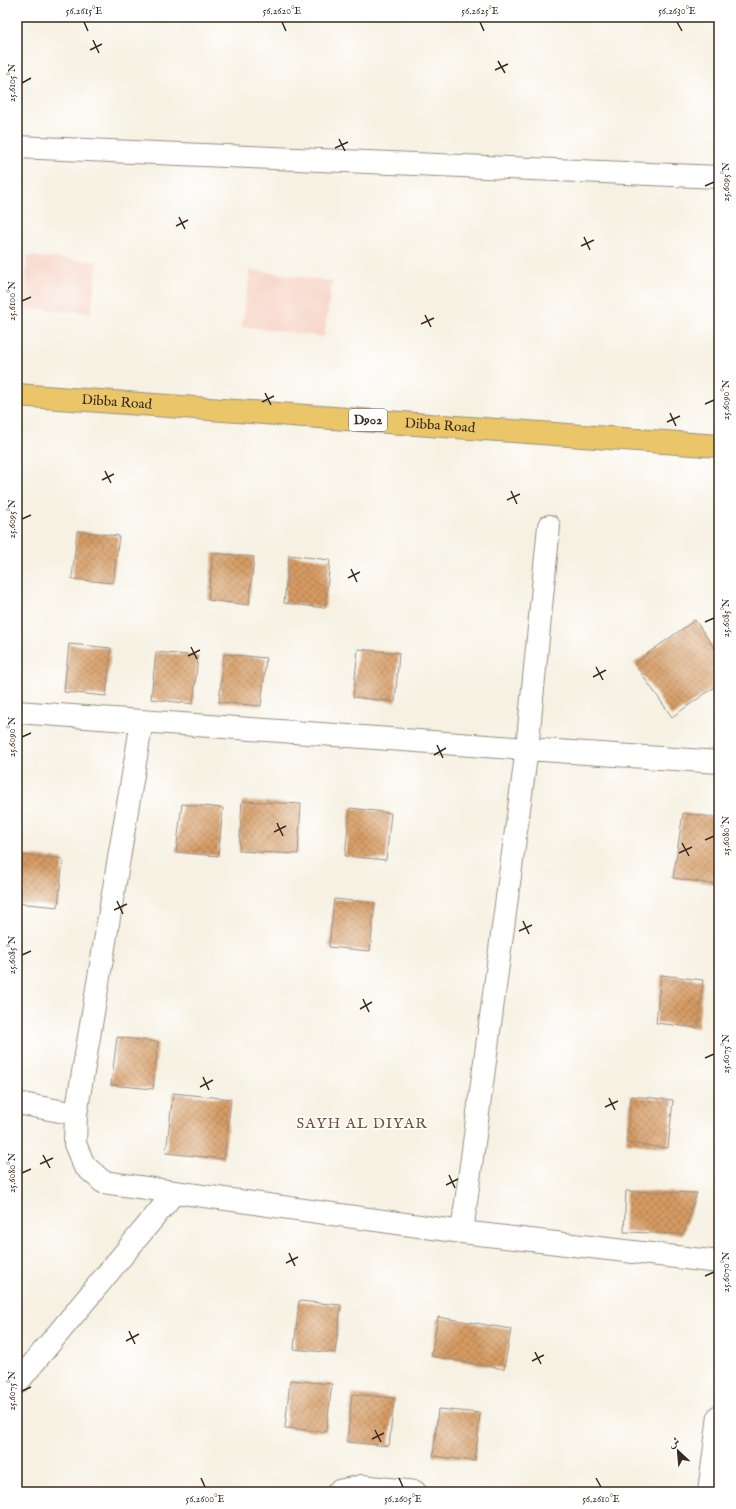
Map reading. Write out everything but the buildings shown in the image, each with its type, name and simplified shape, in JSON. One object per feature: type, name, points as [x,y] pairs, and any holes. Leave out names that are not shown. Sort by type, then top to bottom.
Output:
[{"type":"main road","name":"Dibba Road","points":[[17,395],[719,446]]},
{"type":"street","points":[[17,147],[719,177]]},
{"type":"street","points":[[462,1232],[527,749],[549,526]]},
{"type":"street","points":[[17,712],[719,762]]},
{"type":"street","points":[[142,721],[76,1114],[75,1144],[84,1165],[103,1182],[462,1232],[719,1262]]},
{"type":"street","points":[[17,1103],[76,1114]]},
{"type":"street","points":[[17,1383],[175,1192]]},
{"type":"street","points":[[709,1492],[719,1416]]},
{"type":"street","points":[[338,1492],[362,1486],[415,1492]]},
{"type":"shaded area","points":[[27,256],[97,262],[91,312],[25,309]]},
{"type":"shaded area","points":[[250,270],[332,281],[324,337],[242,326]]},
{"type":"district","name":"SAYH AL DIYAR","points":[[362,1123]]}]
